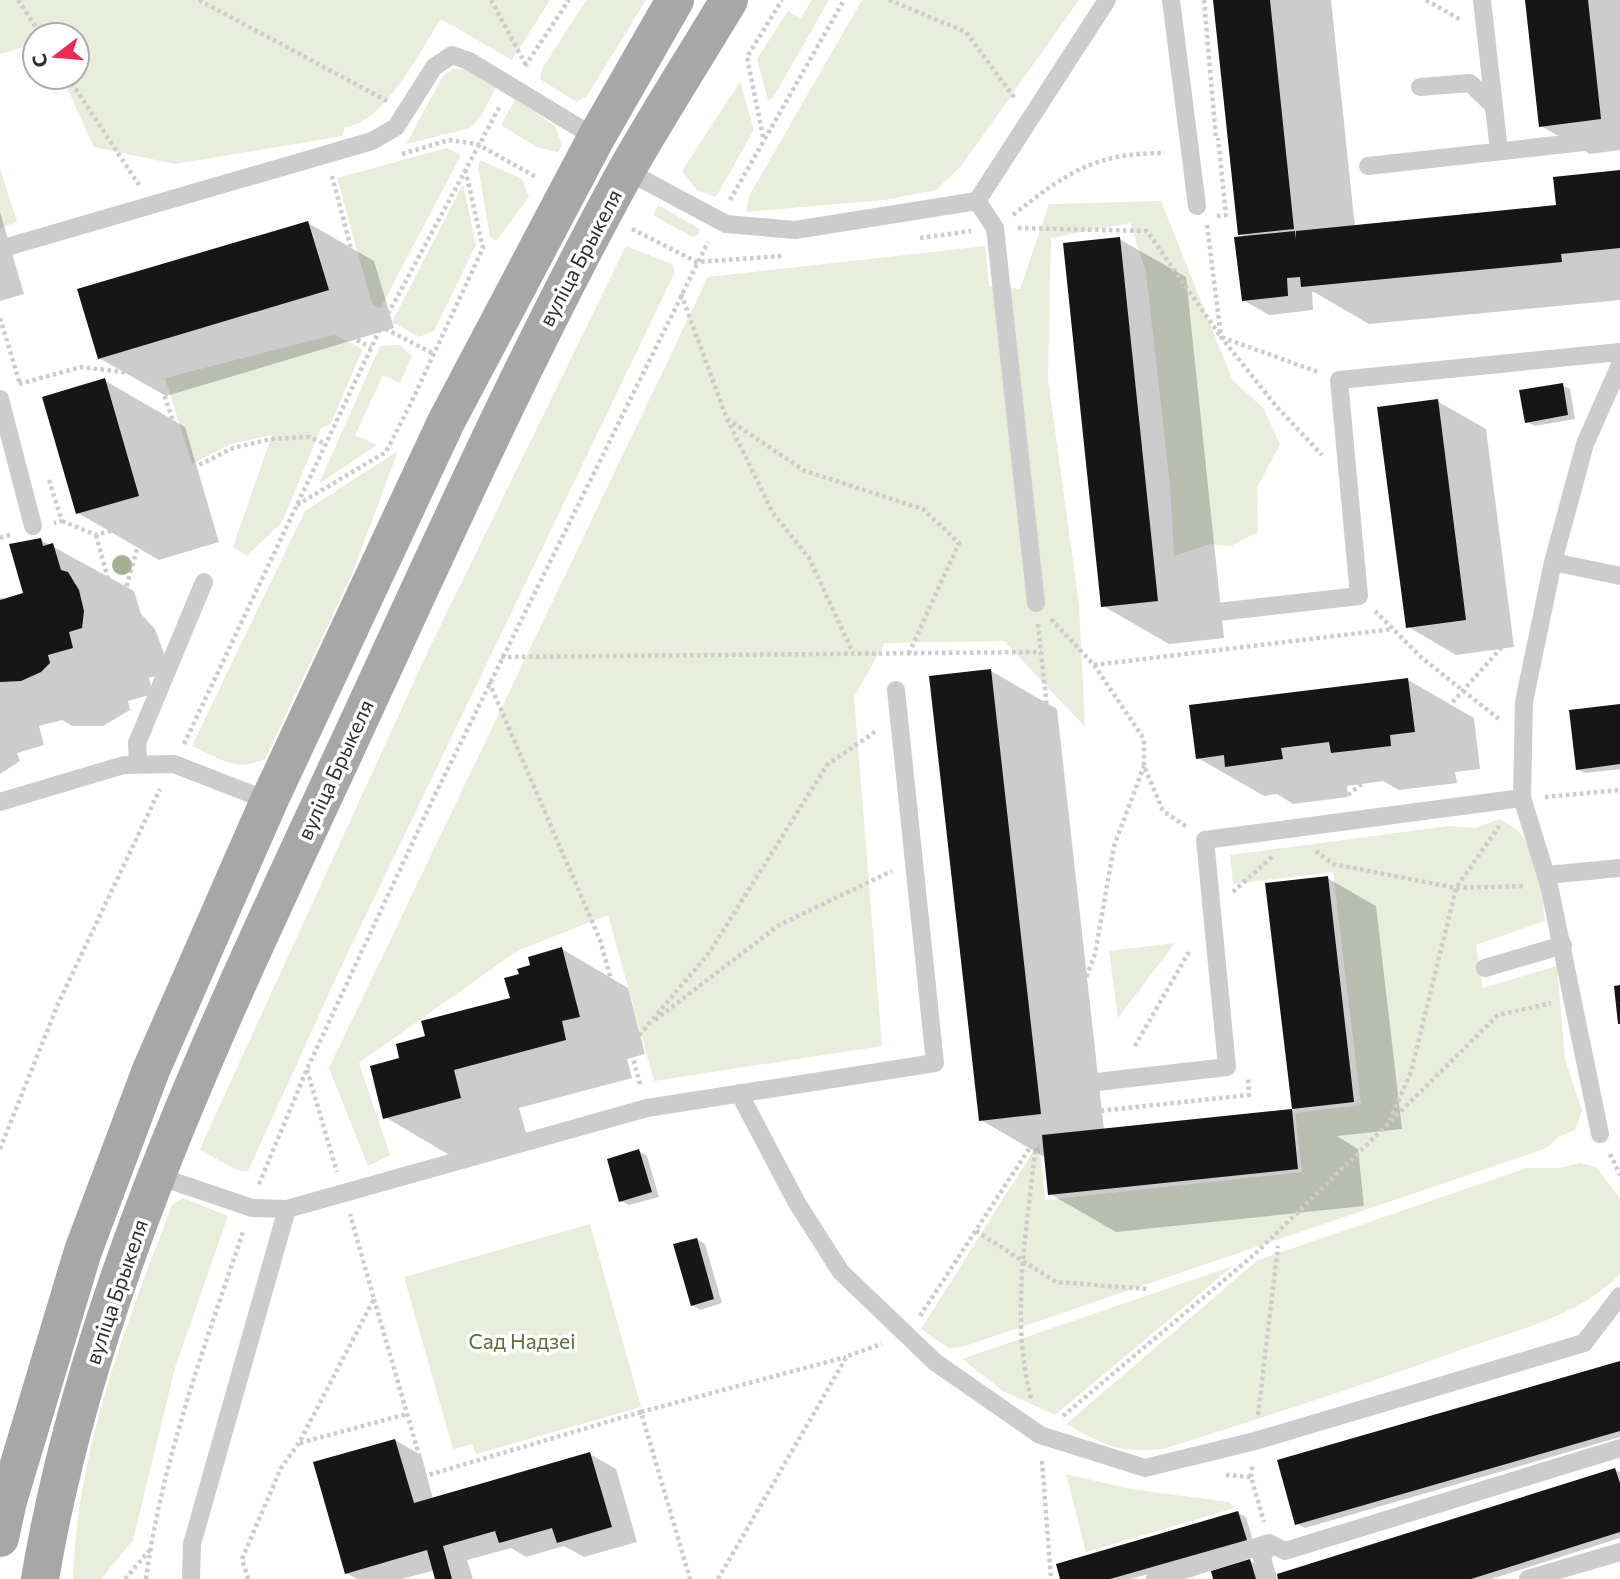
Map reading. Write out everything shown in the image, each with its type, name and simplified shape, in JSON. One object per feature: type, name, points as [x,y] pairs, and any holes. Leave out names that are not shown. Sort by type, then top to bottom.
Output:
[{"type":"main road","name":"вуліца Брыкеля","points":[[0,1538],[12,1488],[83,1251],[151,1070],[269,801],[446,422],[596,138],[675,0]]},
{"type":"main road","name":"вуліца Брыкеля","points":[[40,1579],[59,1477],[110,1307],[158,1176],[221,1021],[497,423],[627,171],[729,0]]},
{"type":"lane","points":[[627,171],[719,222],[795,230],[977,201],[1107,0]]},
{"type":"lane","points":[[1171,0],[1197,206]]},
{"type":"lane","points":[[1482,0],[1499,151]]},
{"type":"lane","points":[[0,249],[372,141],[397,127],[434,67],[452,55],[469,61],[596,138]]},
{"type":"lane","points":[[1420,87],[1470,83],[1494,106]]},
{"type":"lane","points":[[1368,166],[1620,138]]},
{"type":"lane","points":[[977,201],[995,228],[1036,603]]},
{"type":"lane","points":[[1218,612],[1359,596],[1339,380],[1620,352]]},
{"type":"lane","points":[[1600,1134],[1548,880],[1522,798],[1523,738],[1524,702],[1553,562],[1585,444],[1620,365]]},
{"type":"lane","points":[[0,399],[33,526]]},
{"type":"lane","points":[[1553,562],[1620,576]]},
{"type":"lane","points":[[138,764],[137,743],[204,582]]},
{"type":"lane","points":[[158,1176],[251,1208],[287,1209],[647,1108],[935,1063],[896,690]]},
{"type":"lane","points":[[0,802],[124,765],[138,764],[174,764],[269,801]]},
{"type":"lane","points":[[1088,1083],[1227,1067],[1205,840],[1522,798]]},
{"type":"lane","points":[[1548,880],[1620,868]]},
{"type":"lane","points":[[1485,968],[1563,945]]},
{"type":"lane","points":[[739,1093],[797,1202],[841,1272],[935,1362],[1040,1435],[1145,1468],[1255,1441],[1584,1343],[1620,1296]]},
{"type":"lane","points":[[191,1579],[192,1544],[287,1209]]},
{"type":"lane","points":[[1155,1579],[1269,1543],[1285,1551],[1620,1448]]},
{"type":"lane","points":[[1268,1579],[1262,1558],[1269,1543]]},
{"type":"lane","points":[[1528,1579],[1620,1552]]},
{"type":"path","points":[[18,0],[32,21]]},
{"type":"path","points":[[199,0],[407,111]]},
{"type":"path","points":[[491,0],[526,65]]},
{"type":"path","points":[[183,746],[381,327],[477,144],[569,0]]},
{"type":"path","points":[[763,138],[747,57],[782,0]]},
{"type":"path","points":[[146,1579],[168,1471],[195,1373],[262,1173],[307,1069],[501,657],[697,262],[763,138],[844,0]]},
{"type":"path","points":[[889,0],[966,32],[1030,119]]},
{"type":"path","points":[[1204,0],[1226,215],[1206,217],[1221,337]]},
{"type":"path","points":[[1306,0],[1321,174],[1368,166]]},
{"type":"path","points":[[1426,0],[1486,34]]},
{"type":"path","points":[[77,91],[152,205]]},
{"type":"path","points":[[995,228],[1047,189],[1090,163],[1125,153],[1190,153],[1218,138]]},
{"type":"path","points":[[397,155],[449,140],[477,144],[543,181]]},
{"type":"path","points":[[297,505],[386,452],[484,248],[465,167]]},
{"type":"path","points":[[344,170],[331,174],[370,321]]},
{"type":"path","points":[[630,228],[697,262]]},
{"type":"path","points":[[995,228],[1147,231],[1221,337],[1276,406],[1349,484]]},
{"type":"path","points":[[681,294],[727,419],[773,513],[809,558],[853,653]]},
{"type":"path","points":[[20,384],[81,367],[158,376],[370,321],[434,354]]},
{"type":"path","points":[[339,329],[371,348]]},
{"type":"path","points":[[1221,337],[1339,380]]},
{"type":"path","points":[[158,376],[189,470]]},
{"type":"path","points":[[727,419],[805,471],[923,509],[959,544],[909,653]]},
{"type":"path","points":[[118,616],[145,521],[189,470],[233,448],[271,439],[309,437],[326,444]]},
{"type":"path","points":[[62,521],[96,535],[145,521]]},
{"type":"path","points":[[0,732],[115,699],[130,663],[96,535]]},
{"type":"path","points":[[1359,596],[1462,691],[1523,738]]},
{"type":"path","points":[[1227,885],[1228,896],[1431,726],[1545,598]]},
{"type":"path","points":[[1036,603],[1078,999]]},
{"type":"path","points":[[370,1281],[425,1476],[641,1412],[847,1356],[908,1336],[1055,1109],[1056,1056],[1095,954],[1114,846],[1144,766],[1144,739],[1094,665],[1036,603]]},
{"type":"path","points":[[1094,665],[1393,629]]},
{"type":"path","points":[[501,657],[1041,652]]},
{"type":"path","points":[[489,682],[600,940],[647,1108]]},
{"type":"path","points":[[629,1046],[709,953],[827,765],[898,715]]},
{"type":"path","points":[[1144,766],[1163,811],[1205,840]]},
{"type":"path","points":[[0,1149],[58,1003],[164,783]]},
{"type":"path","points":[[1543,785],[1546,810]]},
{"type":"path","points":[[1388,1124],[1411,1072],[1456,888],[1522,798],[1620,790]]},
{"type":"path","points":[[1313,849],[1333,864],[1456,888],[1548,880]]},
{"type":"path","points":[[646,1027],[779,925],[885,873],[914,864]]},
{"type":"path","points":[[1135,1046],[1192,946]]},
{"type":"path","points":[[1040,1435],[1256,1253],[1498,1015],[1574,998]]},
{"type":"path","points":[[1051,1116],[1249,1095],[1247,1068]]},
{"type":"path","points":[[307,1069],[332,1156]]},
{"type":"path","points":[[1036,1138],[1021,1292],[1023,1370],[1040,1435],[1051,1579]]},
{"type":"path","points":[[975,1231],[1056,1282],[1149,1289]]},
{"type":"path","points":[[1255,1441],[1278,1246]]},
{"type":"path","points":[[247,1579],[242,1559],[281,1468],[299,1443],[374,1299]]},
{"type":"path","points":[[718,1579],[847,1356]]},
{"type":"path","points":[[641,1412],[690,1579]]},
{"type":"path","points":[[299,1443],[407,1414]]},
{"type":"path","points":[[1224,1475],[1251,1477],[1269,1543]]},
{"type":"path","points":[[125,1579],[150,1550]]},
{"type":"green space","points":[[0,0],[550,0],[512,60],[441,19],[387,100],[359,123],[345,127],[342,136],[175,164],[94,147],[68,91],[91,91],[91,21],[21,21],[21,48],[0,54]]},
{"type":"green space","points":[[586,0],[646,0],[587,96],[576,102],[540,79],[542,69]]},
{"type":"green space","points":[[812,0],[829,0],[773,98],[768,100],[757,59],[788,11],[800,19]]},
{"type":"green space","points":[[862,0],[1079,0],[962,165],[936,190],[885,200],[746,212],[749,196]]},
{"type":"green space","points":[[453,69],[467,69],[498,84],[480,118],[470,128],[406,144],[443,76]]},
{"type":"green space","points":[[740,82],[754,130],[716,197],[697,190],[682,171]]},
{"type":"green space","points":[[515,99],[555,126],[562,145],[558,152],[536,147],[501,125]]},
{"type":"green space","points":[[447,148],[461,155],[380,309],[372,304],[337,178]]},
{"type":"green space","points":[[480,160],[522,179],[529,197],[496,241],[490,236],[478,167]]},
{"type":"green space","points":[[0,168],[17,222],[0,228]]},
{"type":"green space","points":[[463,184],[476,245],[434,331],[419,337],[392,322]]},
{"type":"green space","points":[[1161,201],[1232,379],[1264,409],[1280,444],[1257,488],[1258,532],[1231,546],[1210,544],[1174,556],[1170,485],[1146,272],[1130,223],[1051,238],[1048,379],[1079,605],[1085,727],[1004,641],[885,643],[854,697],[882,1046],[654,1081],[608,915],[517,951],[359,1063],[390,1155],[368,1166],[329,1068],[708,277],[985,246],[989,286],[1020,289],[1049,204]]},
{"type":"green space","points":[[658,205],[700,229],[698,235],[692,237],[653,215]]},
{"type":"green space","points":[[626,246],[672,264],[675,272],[340,969],[248,1171],[239,1171],[200,1150],[203,1142],[429,649]]},
{"type":"green space","points":[[334,335],[363,349],[330,425],[321,428],[282,522],[247,556],[233,547],[272,435],[231,444],[192,464],[165,378]]},
{"type":"green space","points":[[400,345],[412,356],[400,383],[383,375],[355,435],[377,445],[319,484],[380,346]]},
{"type":"green space","points":[[398,451],[352,574],[265,759],[245,765],[236,764],[192,746],[305,511]]},
{"type":"green space","points":[[1499,819],[1513,827],[1531,849],[1542,892],[1545,921],[1476,945],[1483,988],[1557,966],[1565,1059],[1582,1111],[1575,1130],[1558,1137],[1547,1148],[968,1345],[950,1349],[921,1329],[1039,1142],[1045,1200],[1302,1172],[1295,1113],[1361,1105],[1333,872],[1233,884],[1230,855],[1449,826],[1476,828]]},
{"type":"green space","points":[[1175,943],[1118,1018],[1109,951]]},
{"type":"green space","points":[[1580,1163],[1596,1167],[1620,1198],[1620,1274],[1604,1289],[1567,1311],[1526,1328],[1389,1375],[1163,1449],[1134,1450],[1112,1446],[1066,1424],[1258,1260],[1527,1168],[1559,1168]]},
{"type":"green space","points":[[183,1198],[228,1216],[175,1368],[133,1540],[101,1579],[73,1579],[84,1482],[107,1388],[172,1205]]},
{"type":"green space","name":"Сад Надзеі","points":[[590,1224],[641,1407],[476,1454],[472,1444],[453,1449],[404,1277]]},
{"type":"green space","points":[[1233,1266],[1055,1415],[1003,1391],[962,1359]]},
{"type":"green space","points":[[1066,1474],[1131,1489],[1229,1502],[1234,1508],[1086,1552]]},
{"type":"building","points":[[1213,0],[1270,0],[1294,229],[1238,235]]},
{"type":"building","points":[[1525,0],[1588,0],[1601,119],[1539,127]]},
{"type":"building","points":[[1620,170],[1620,248],[1561,254],[1562,262],[1301,287],[1300,277],[1287,278],[1288,296],[1242,301],[1234,237],[1295,231],[1296,239],[1296,231],[1556,205],[1553,177]]},
{"type":"building","points":[[308,221],[329,290],[98,359],[77,289]]},
{"type":"building","points":[[1120,237],[1158,601],[1101,607],[1063,243]]},
{"type":"building","points":[[105,378],[139,496],[76,514],[42,397]]},
{"type":"building","points":[[1563,383],[1568,415],[1525,423],[1519,390]]},
{"type":"building","points":[[1438,399],[1466,620],[1406,628],[1377,407]]},
{"type":"building","points":[[41,538],[43,546],[53,543],[61,570],[68,572],[79,590],[84,611],[82,628],[69,632],[73,648],[48,655],[50,663],[41,672],[21,681],[0,682],[0,600],[23,593],[9,544]]},
{"type":"building","points":[[991,669],[1041,1114],[979,1121],[929,676]]},
{"type":"building","points":[[1408,678],[1415,732],[1390,735],[1391,746],[1331,753],[1329,742],[1281,748],[1283,759],[1225,767],[1224,755],[1196,759],[1189,705]]},
{"type":"building","points":[[1620,704],[1620,764],[1576,770],[1569,710]]},
{"type":"building","points":[[1328,876],[1354,1102],[1292,1109],[1265,883]]},
{"type":"building","points":[[562,947],[580,1017],[562,1021],[566,1040],[454,1070],[461,1098],[383,1119],[370,1066],[399,1058],[396,1044],[425,1036],[421,1021],[510,998],[504,978],[519,974],[517,969],[530,965],[528,957]]},
{"type":"building","points":[[1620,985],[1620,1024],[1618,1024],[1614,986]]},
{"type":"building","points":[[1292,1109],[1298,1169],[1048,1195],[1042,1135]]},
{"type":"building","points":[[639,1149],[652,1192],[619,1202],[607,1159]]},
{"type":"building","points":[[697,1238],[714,1299],[691,1306],[673,1244]]},
{"type":"building","points":[[1620,1361],[1620,1431],[1295,1525],[1277,1460]]},
{"type":"building","points":[[395,1439],[414,1503],[590,1452],[612,1527],[557,1543],[552,1528],[499,1543],[495,1531],[443,1546],[452,1579],[435,1579],[427,1550],[345,1574],[313,1462]]},
{"type":"building","points":[[1615,1468],[1620,1483],[1620,1532],[1471,1579],[1278,1579],[1277,1574]]},
{"type":"building","points":[[1238,1511],[1247,1540],[1110,1579],[1060,1579],[1056,1564]]},
{"type":"building","points":[[1250,1559],[1256,1579],[1213,1579],[1211,1571]]}]
